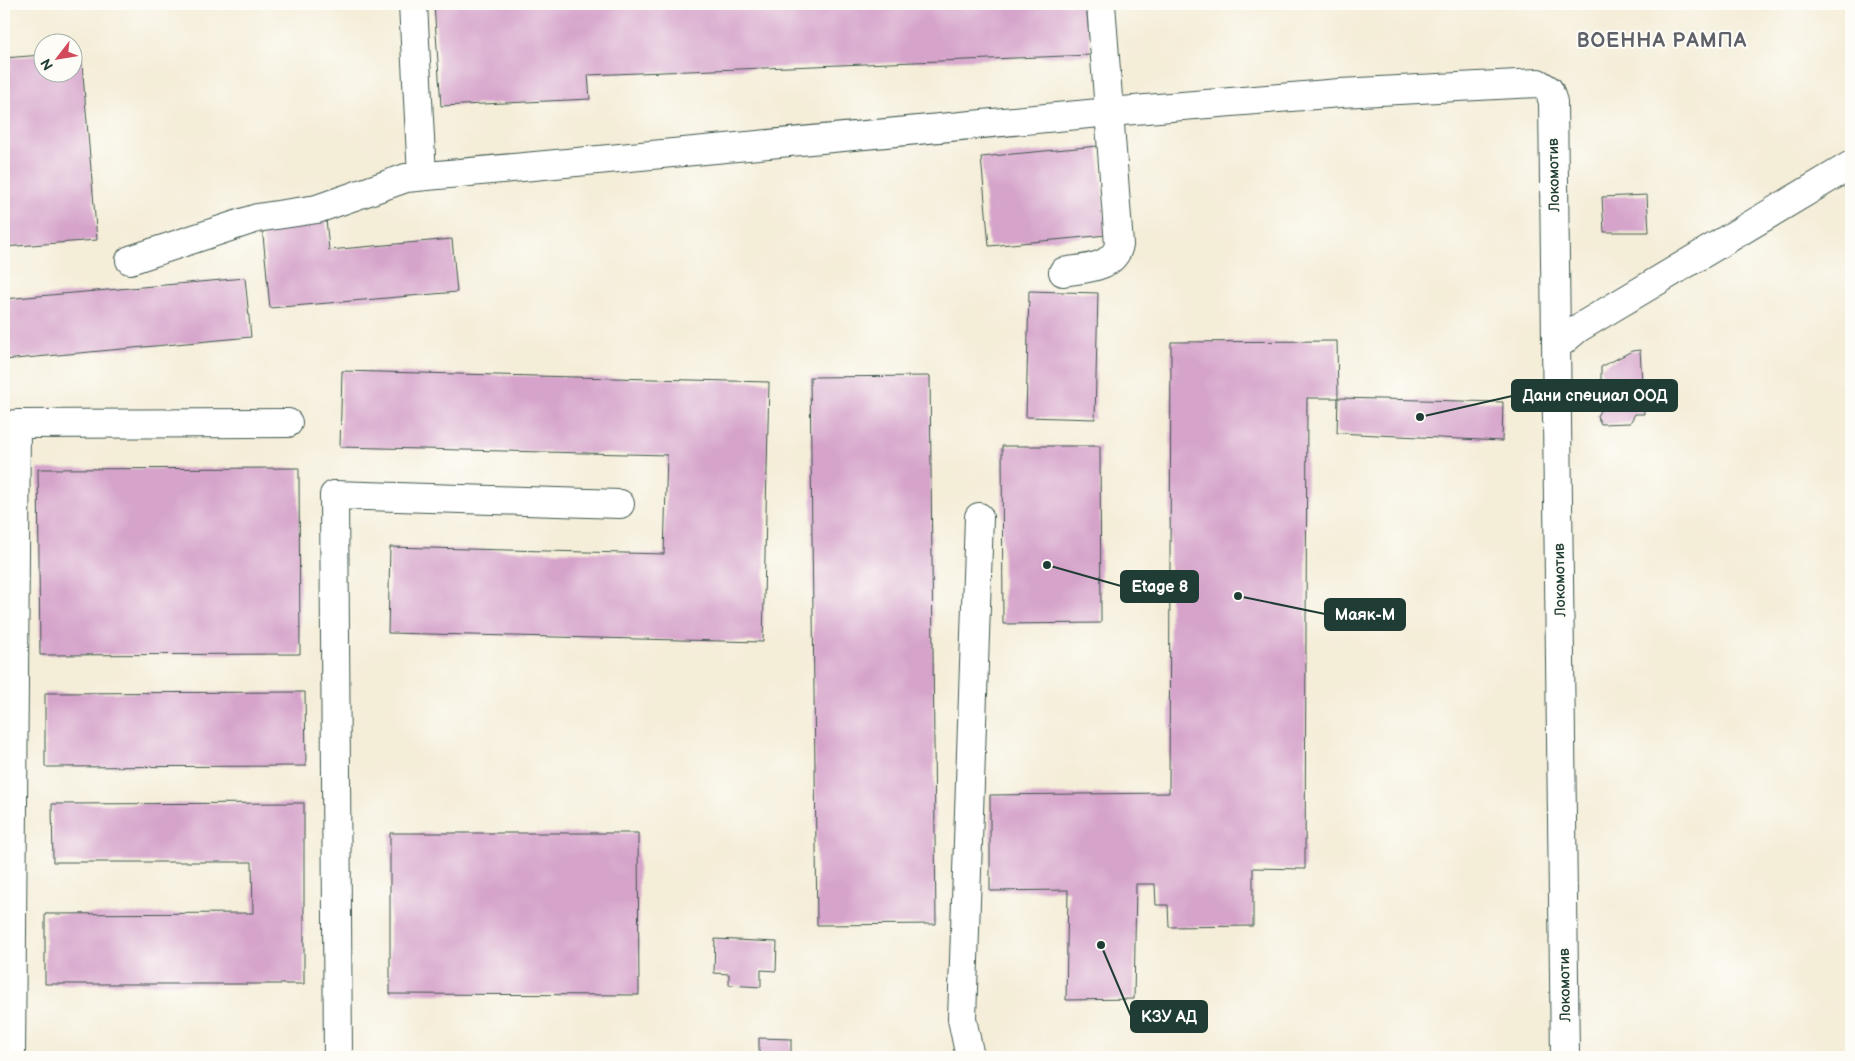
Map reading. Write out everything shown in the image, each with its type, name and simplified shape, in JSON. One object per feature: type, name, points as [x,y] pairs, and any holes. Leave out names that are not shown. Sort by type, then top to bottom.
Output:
[{"type":"street","points":[[412,4],[422,176]]},
{"type":"street","points":[[1063,272],[1107,263],[1117,256],[1119,245],[1101,4]]},
{"type":"street","name":"Локомотив","points":[[1110,112],[1340,93],[1538,83],[1549,90],[1553,102],[1565,1057]]},
{"type":"street","points":[[130,260],[257,218],[317,209],[374,187],[406,178],[1110,112]]},
{"type":"street","points":[[1557,346],[1577,329],[1851,165]]},
{"type":"street","points":[[11,1057],[10,424],[288,423]]},
{"type":"street","points":[[338,1057],[334,495],[620,504]]},
{"type":"street","points":[[970,1057],[962,1019],[979,517]]},
{"type":"building","points":[[434,4],[1086,4],[1091,55],[588,75],[590,99],[441,106]]},
{"type":"building","points":[[32,56],[32,82],[82,82],[82,64],[97,240],[4,247],[4,58]]},
{"type":"building","points":[[1098,146],[1107,235],[989,246],[981,157]]},
{"type":"building","points":[[1647,195],[1649,232],[1604,232],[1602,197]]},
{"type":"building","points":[[326,219],[329,250],[452,239],[457,292],[270,308],[262,225]]},
{"type":"building","points":[[245,278],[251,337],[4,360],[4,299]]},
{"type":"building","points":[[1029,291],[1098,293],[1095,419],[1026,417]]},
{"type":"building","points":[[1337,341],[1338,398],[1307,398],[1305,869],[1253,868],[1253,926],[1169,927],[1168,905],[1156,905],[1155,884],[1136,884],[1134,999],[1066,1000],[1068,890],[990,891],[990,795],[1169,793],[1171,342]]},
{"type":"building","points":[[1640,350],[1644,414],[1635,414],[1630,423],[1601,424],[1597,416],[1601,409],[1601,367],[1632,351]]},
{"type":"building","points":[[342,371],[769,382],[763,642],[388,633],[390,547],[664,554],[667,455],[340,447]]},
{"type":"building","points":[[930,376],[936,924],[817,925],[810,377]]},
{"type":"building","points":[[1338,398],[1503,402],[1502,441],[1337,433]]},
{"type":"building","points":[[1002,446],[1100,446],[1101,623],[1003,624]]},
{"type":"building","points":[[299,468],[300,654],[40,655],[38,469]]},
{"type":"building","points":[[305,692],[306,766],[45,767],[45,693]]},
{"type":"building","points":[[304,803],[304,984],[45,984],[45,914],[253,913],[252,862],[53,862],[52,804]]},
{"type":"building","points":[[390,833],[638,833],[639,995],[390,994]]},
{"type":"building","points":[[715,939],[777,942],[776,971],[761,970],[761,987],[729,985],[729,974],[714,973]]},
{"type":"building","points":[[759,1038],[791,1039],[791,1054],[759,1054]]},
{"type":"place","name":"Дани специал ООД","points":[[1420,417]]},
{"type":"place","name":"Etage 8","points":[[1047,565]]},
{"type":"place","name":"Маяк-М","points":[[1238,596]]},
{"type":"place","name":"КЗУ АД","points":[[1101,945]]},
{"type":"district","name":"ВОЕННА РАМПА","points":[[1662,41]]}]
